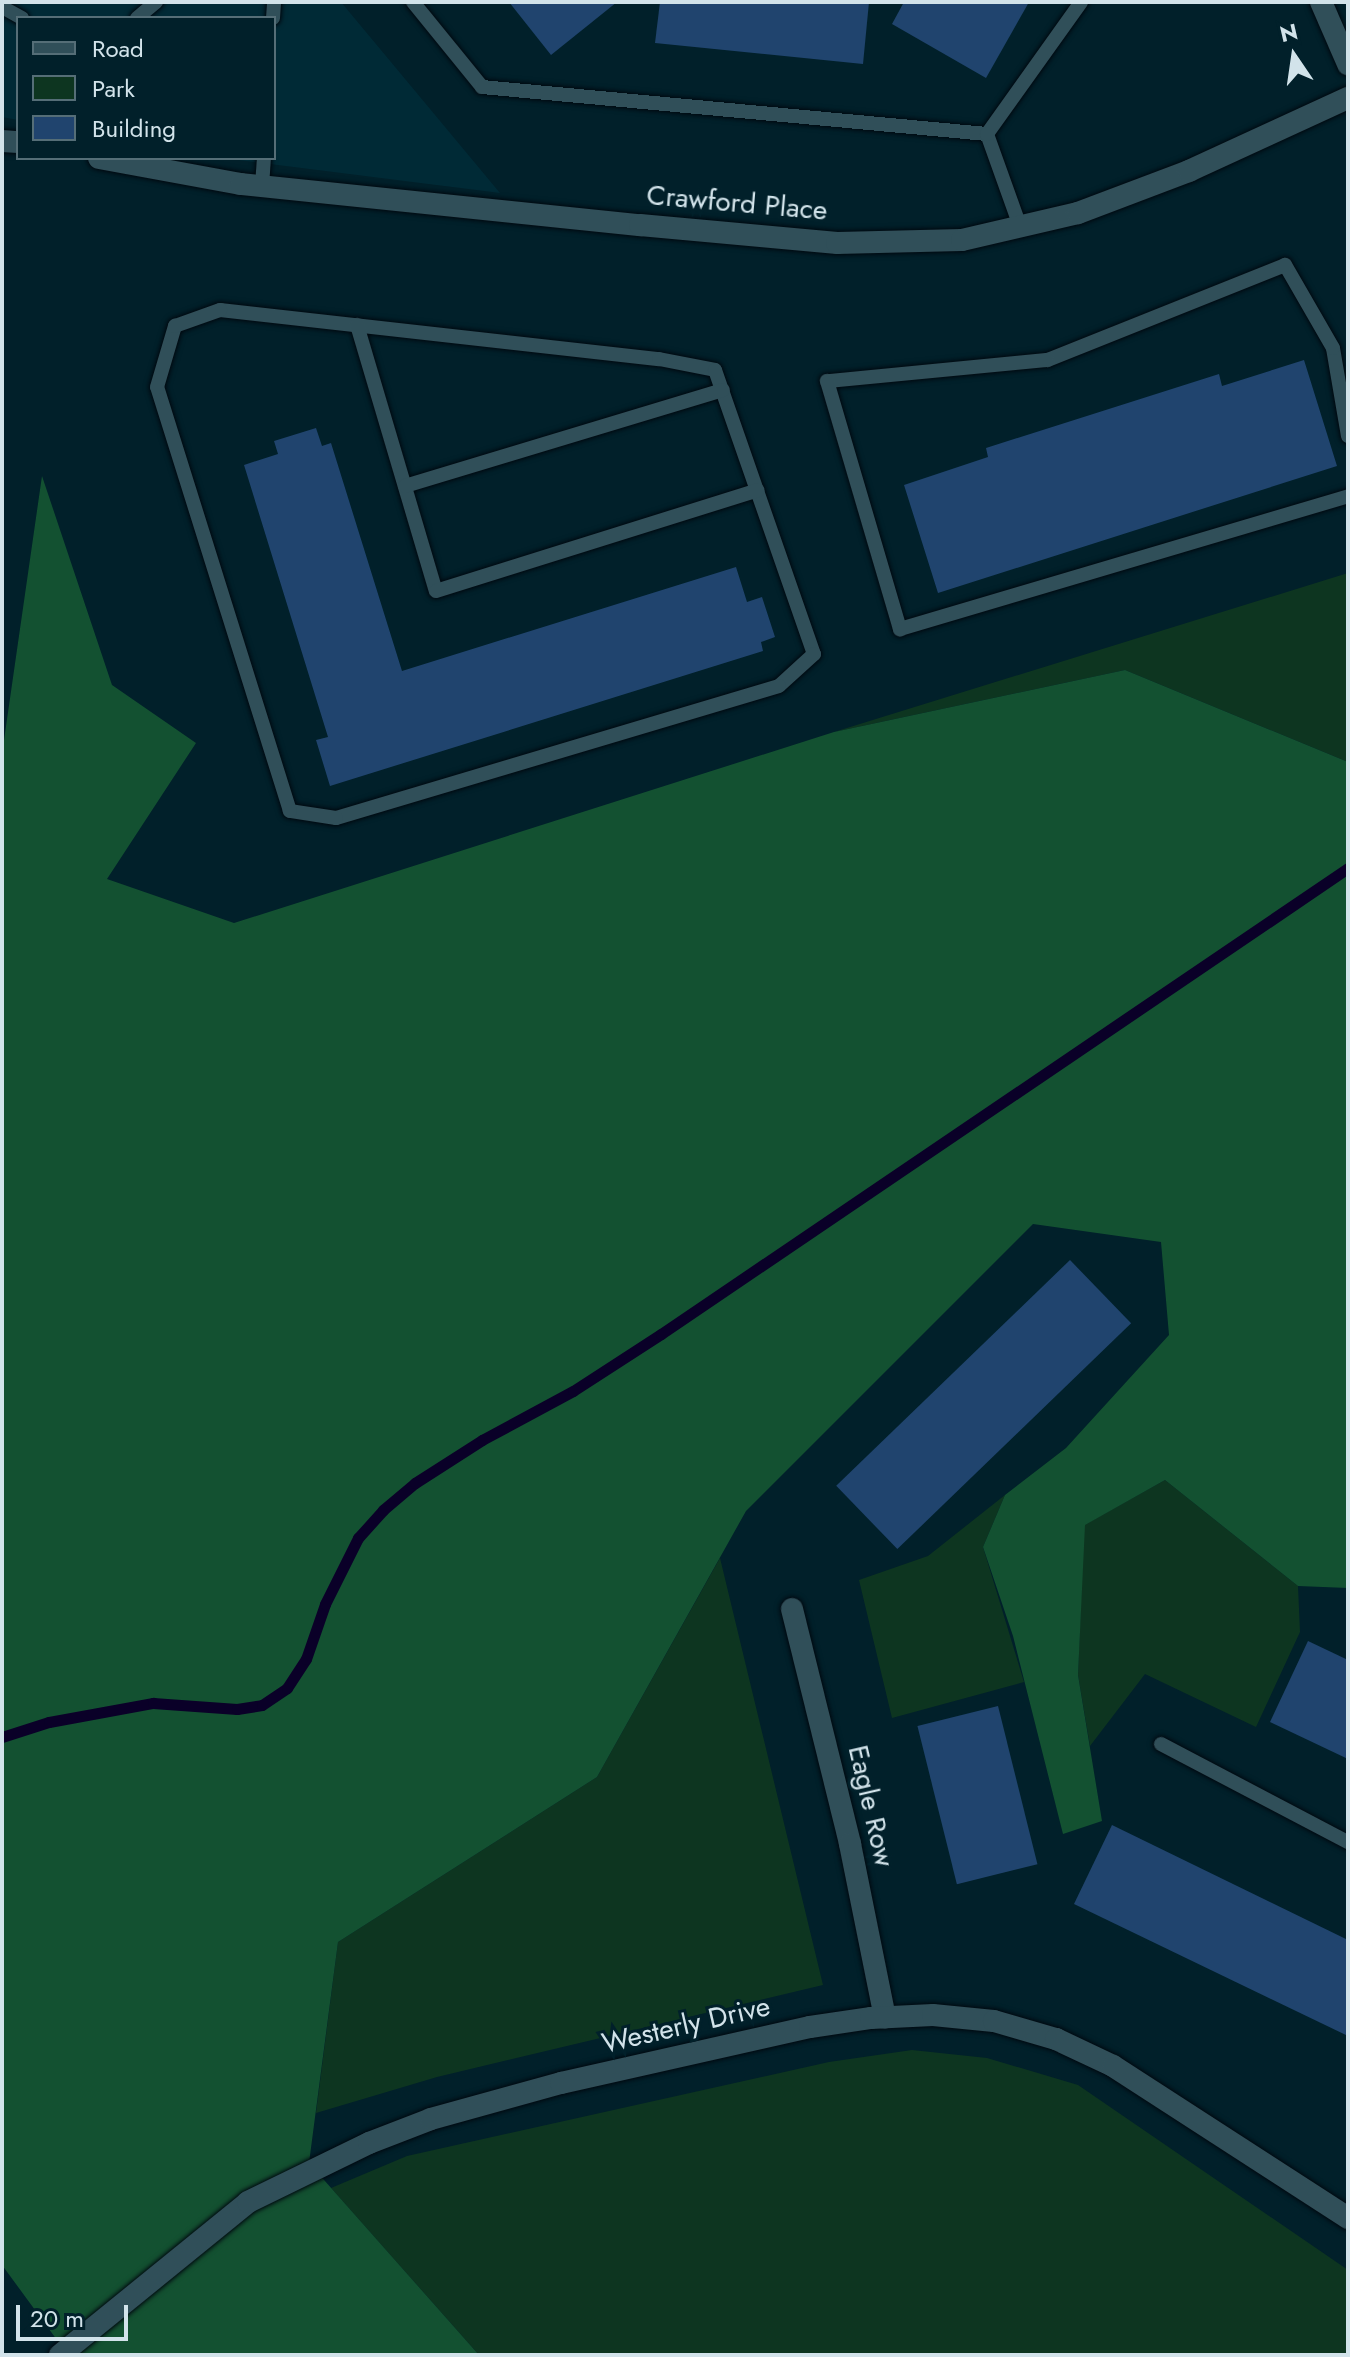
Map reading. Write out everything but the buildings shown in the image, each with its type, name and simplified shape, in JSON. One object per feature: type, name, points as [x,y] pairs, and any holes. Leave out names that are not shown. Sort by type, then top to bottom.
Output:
[{"type":"street","points":[[1321,2],[1348,64]]},
{"type":"street","name":"Crawford Place","points":[[111,160],[262,186],[837,243],[962,240],[1021,229],[1078,213],[1189,171],[1348,98]]},
{"type":"street","name":"Eagle Row","points":[[792,1609],[850,1844],[885,2017]]},
{"type":"street","name":"Westerly Drive","points":[[60,2355],[248,2202],[369,2143],[431,2119],[561,2083],[703,2054],[810,2027],[885,2017],[933,2015],[994,2021],[1056,2039],[1113,2066],[1348,2218]]},
{"type":"lane","points":[[139,16],[156,2]]},
{"type":"lane","points":[[413,2],[482,87],[987,134]]},
{"type":"lane","points":[[987,134],[1081,2]]},
{"type":"lane","points":[[987,134],[1021,229]]},
{"type":"lane","points":[[262,186],[264,160]]},
{"type":"lane","points":[[1348,436],[1333,348],[1285,265],[1047,360],[827,381],[900,629],[1348,496]]},
{"type":"lane","points":[[220,310],[659,359],[715,370],[723,390],[814,654],[779,686],[336,818],[290,811],[157,387],[175,326],[220,310]]},
{"type":"lane","points":[[357,325],[436,591],[758,490]]},
{"type":"lane","points":[[405,486],[723,390]]},
{"type":"lane","points":[[1161,1744],[1348,1842]]},
{"type":"shaded area","points":[[2,2],[341,2],[500,193],[239,160],[276,160],[276,16],[16,16],[16,120],[2,117]]},
{"type":"green space","points":[[42,476],[112,685],[196,743],[107,879],[234,923],[834,732],[1125,670],[1348,762],[1348,1588],[1298,1586],[1165,1480],[1085,1525],[1078,1675],[1102,1821],[1063,1834],[1013,1636],[983,1547],[1005,1495],[1066,1448],[1169,1335],[1161,1242],[1033,1224],[746,1511],[597,1777],[338,1942],[309,2163],[479,2355],[68,2355],[2,2265],[2,754]]},
{"type":"green space","points":[[1348,573],[1348,762],[1125,670],[834,732]]},
{"type":"green space","points":[[1165,1480],[1298,1586],[1300,1632],[1256,1727],[1145,1674],[1090,1746],[1078,1675],[1084,1525]]},
{"type":"green space","points":[[1005,1495],[983,1547],[1024,1682],[892,1718],[859,1580],[928,1556]]},
{"type":"green space","points":[[720,1558],[823,1985],[437,2077],[316,2113],[338,1942],[597,1777]]},
{"type":"green space","points":[[912,2050],[987,2058],[1078,2085],[1348,2270],[1348,2355],[479,2355],[331,2188],[407,2156],[829,2062]]},
{"type":"waterway","points":[[2,1737],[49,1722],[153,1703],[237,1709],[262,1705],[287,1688],[306,1659],[325,1604],[358,1538],[383,1510],[415,1483],[482,1440],[573,1391],[661,1334],[1348,868]]}]
